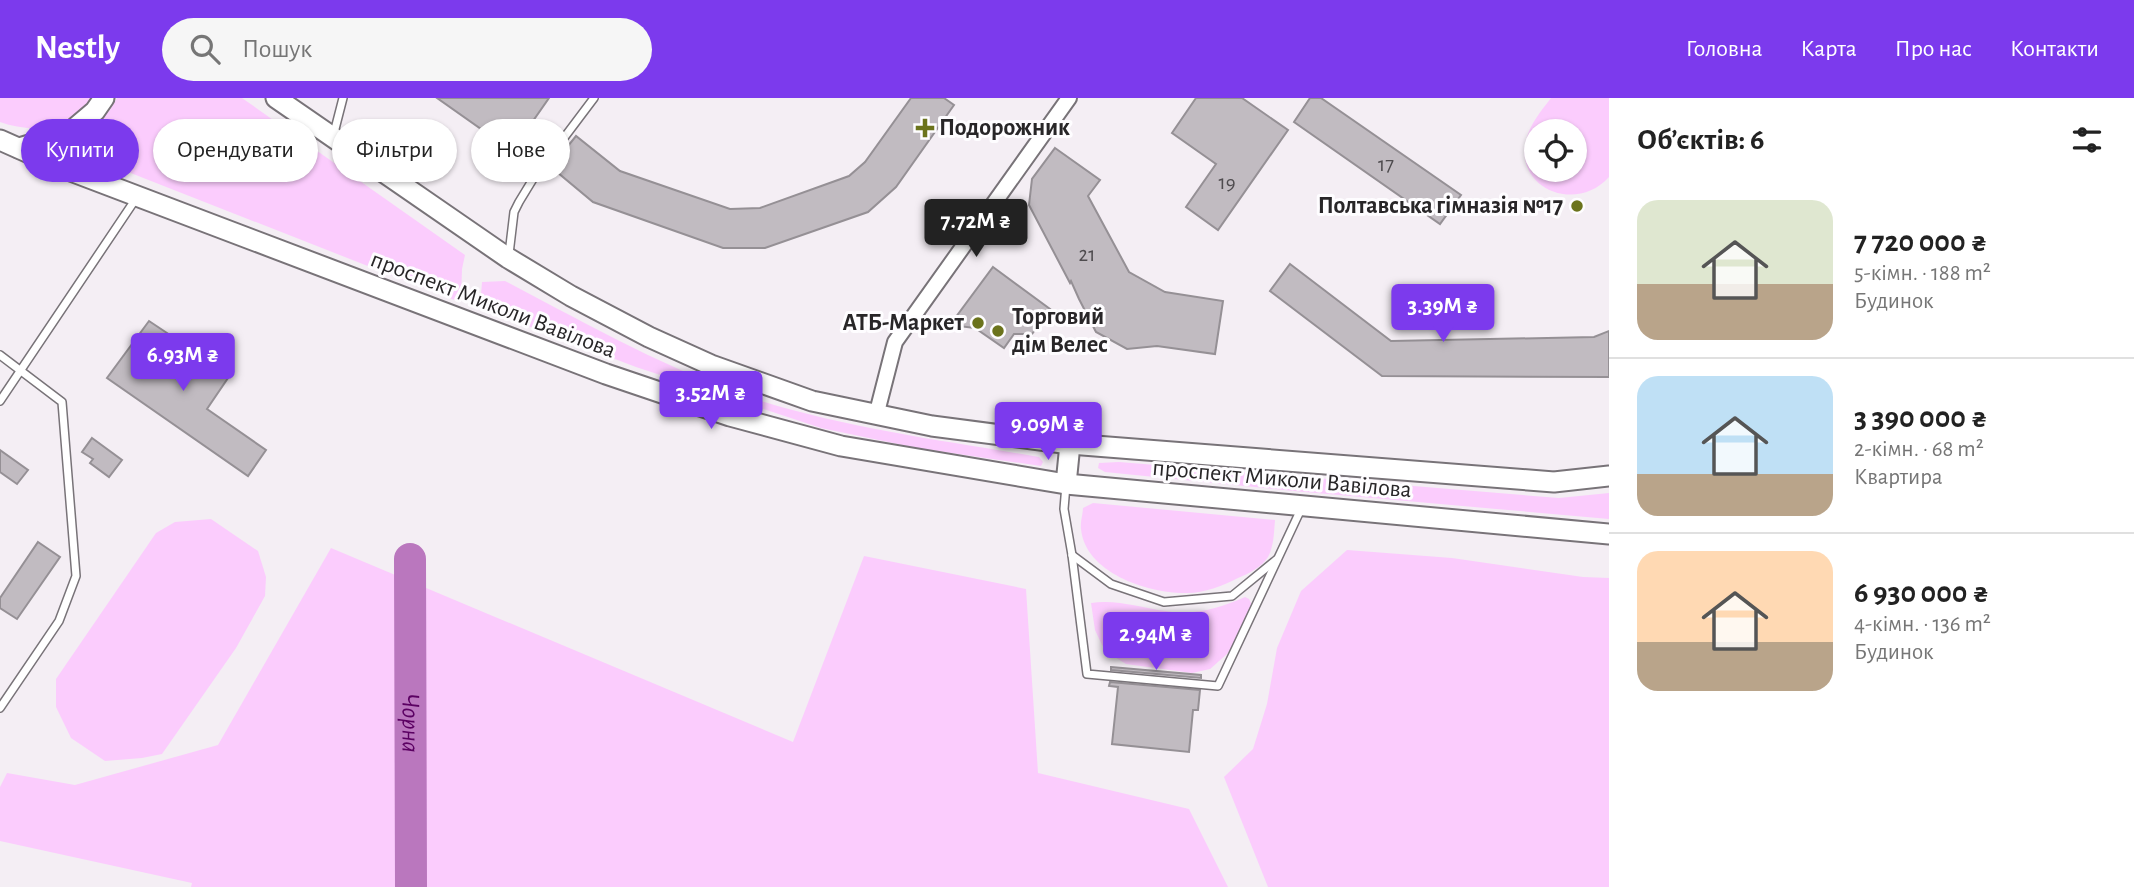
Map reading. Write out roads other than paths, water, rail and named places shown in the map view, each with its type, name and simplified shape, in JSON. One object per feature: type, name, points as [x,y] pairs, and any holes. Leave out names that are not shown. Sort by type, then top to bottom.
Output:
[{"type":"main road","points":[[19,148],[69,133],[95,111],[104,98]]},
{"type":"main road","name":"проспект Миколи Вавілова","points":[[276,98],[332,137]]},
{"type":"main road","name":"проспект Миколи Вавілова","points":[[0,140],[63,168],[606,374],[730,416],[841,446],[1066,484],[1609,534]]},
{"type":"main road","name":"проспект Миколи Вавілова","points":[[397,182],[508,258],[638,332],[711,365],[812,401],[932,426],[1070,444],[1554,482],[1609,476]]},
{"type":"main road","points":[[1066,484],[1070,444]]},
{"type":"street","points":[[876,416],[895,342],[1069,98]]},
{"type":"lane","points":[[337,119],[342,98]]},
{"type":"lane","points":[[508,258],[514,212],[519,202],[594,98]]},
{"type":"lane","points":[[0,401],[138,196]]},
{"type":"lane","points":[[0,355],[62,402],[76,576],[59,621],[0,708]]},
{"type":"lane","points":[[1066,484],[1063,509],[1072,555],[1087,674],[1218,686],[1303,505]]},
{"type":"lane","points":[[1072,555],[1111,584],[1164,602],[1232,596],[1278,558]]},
{"type":"waterway","name":"Чорна","points":[[410,559],[411,887]]},
{"type":"place","name":"Подорожник","points":[[925,128]]},
{"type":"place","name":"Полтавська гімназія №17","points":[[1577,206]]},
{"type":"place","name":"АТБ-Маркет","points":[[978,323]]},
{"type":"place","name":"Торговий дім Велес","points":[[998,331]]}]
